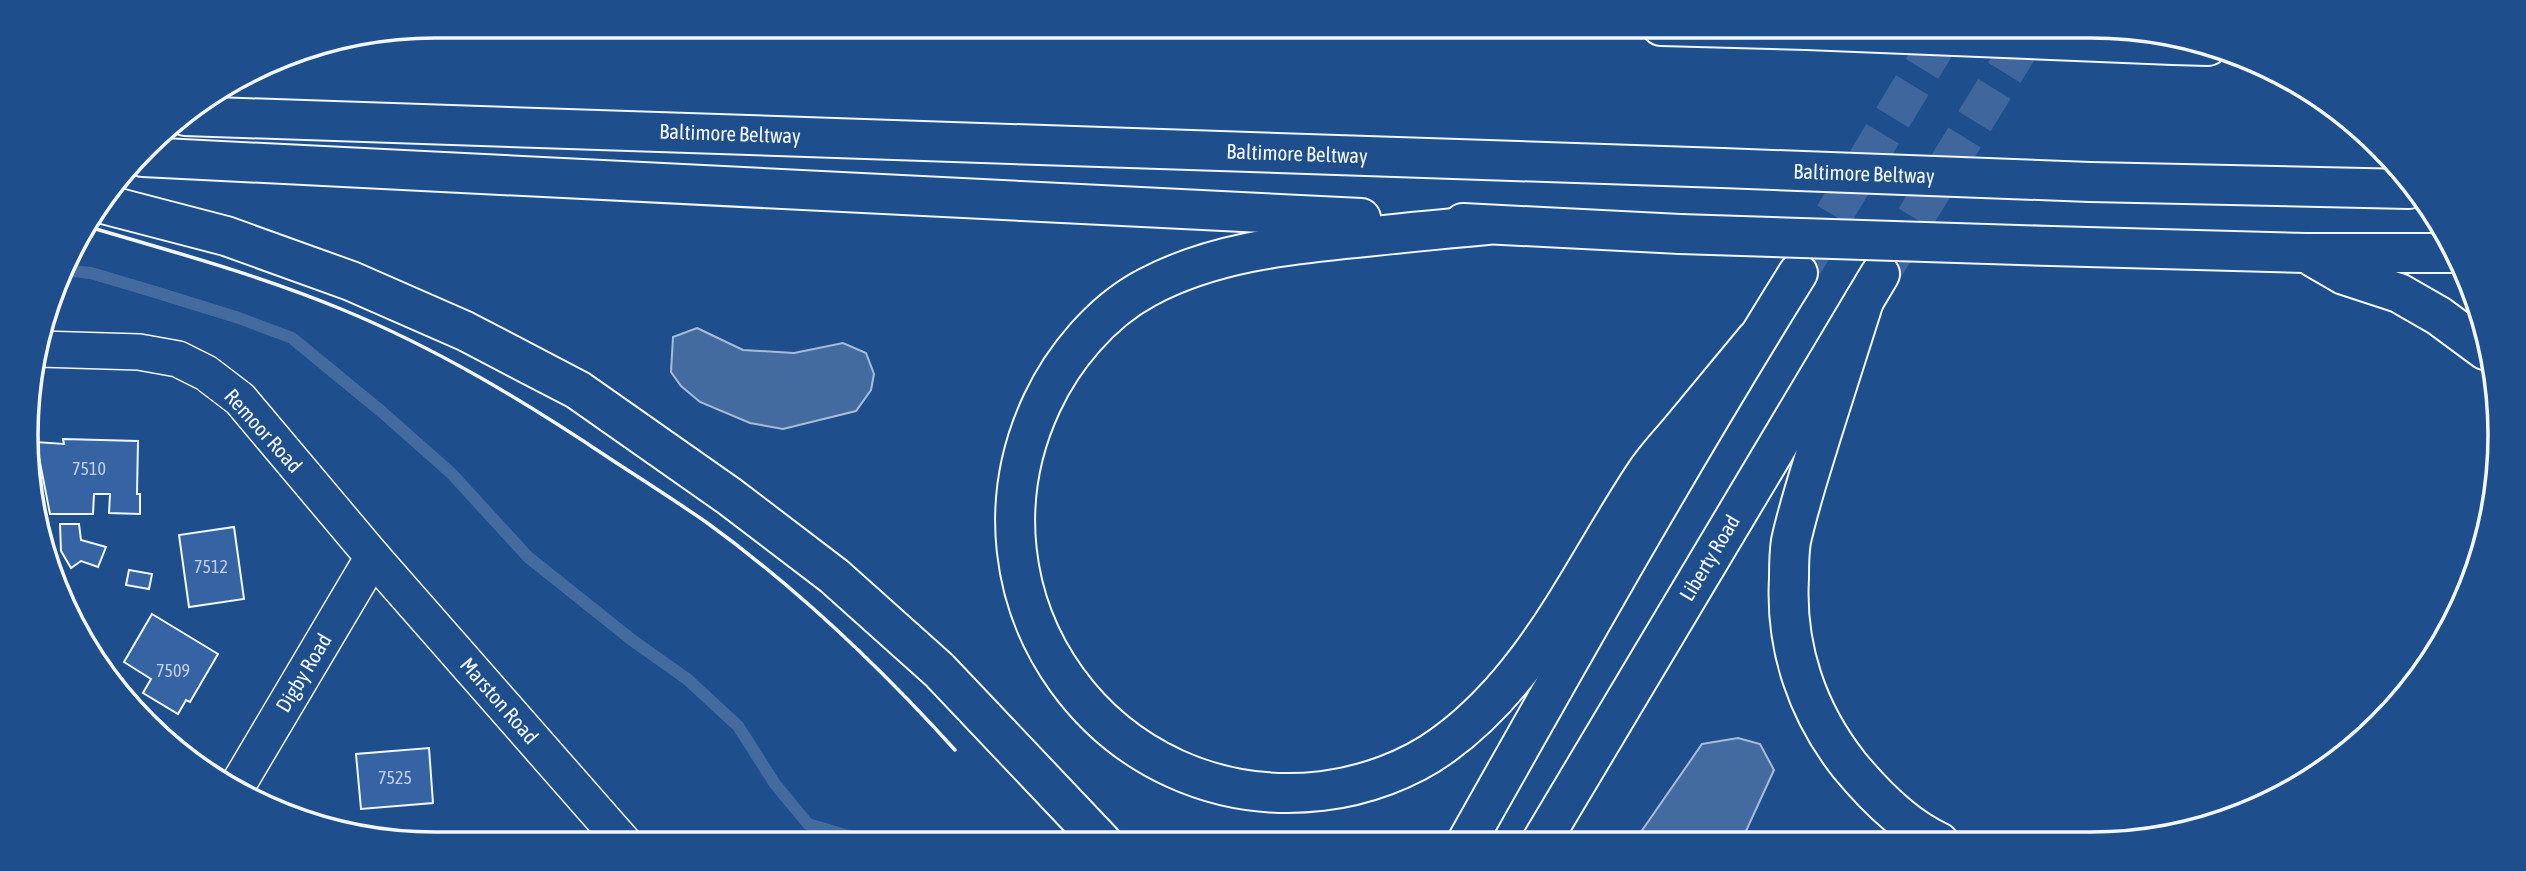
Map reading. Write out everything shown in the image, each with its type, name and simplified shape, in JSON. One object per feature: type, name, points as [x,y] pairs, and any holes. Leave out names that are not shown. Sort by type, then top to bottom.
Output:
[{"type":"main road","points":[[1998,38],[2160,45]]},
{"type":"main road","name":"Baltimore Beltway","points":[[200,116],[2090,182],[2401,189]]},
{"type":"main road","points":[[153,157],[1679,234],[2306,253],[2443,253]]},
{"type":"main road","points":[[112,206],[226,236],[351,281],[466,331],[578,390],[729,496],[834,576],[939,670],[1094,832]]},
{"type":"main road","points":[[1487,225],[1259,250],[1176,273],[1141,290],[1105,318],[1076,348],[1052,383],[1033,422],[1021,466],[1014,509],[1016,553],[1024,594],[1039,635],[1059,670],[1086,704],[1115,732],[1153,758],[1185,775],[1224,786],[1297,794],[1334,790],[1366,782],[1406,766],[1442,746],[1494,700],[1552,627],[1647,470],[1756,340]]},
{"type":"main road","points":[[2306,253],[2344,275],[2399,292],[2439,316],[2477,344]]},
{"type":"main road","points":[[1472,832],[1756,340],[1798,273]]},
{"type":"main road","name":"Liberty Road","points":[[1547,832],[1872,288],[1809,475],[1790,544],[1788,602],[1791,642],[1803,683],[1819,720],[1841,754],[1866,786],[1901,818],[1923,832]]},
{"type":"street","name":"Remoor Road","points":[[48,349],[139,352],[178,359],[206,373],[240,399],[373,557]]},
{"type":"street","name":"Digby Road","points":[[240,781],[373,557]]},
{"type":"street","name":"Marston Road","points":[[373,557],[614,832]]},
{"type":"water","points":[[697,328],[743,350],[794,353],[843,343],[866,353],[874,374],[871,390],[856,411],[783,429],[750,423],[700,402],[681,386],[671,372],[673,337]]},
{"type":"water","points":[[1738,738],[1760,744],[1774,770],[1746,832],[1641,832],[1702,744]]},
{"type":"building","points":[[63,439],[138,441],[137,494],[140,494],[140,514],[109,513],[110,494],[94,494],[93,514],[50,514],[38,442],[64,444]]},
{"type":"building","points":[[60,524],[79,524],[81,540],[106,547],[98,567],[81,561],[71,568],[61,551]]},
{"type":"building","points":[[234,527],[244,599],[189,607],[179,535]]},
{"type":"building","points":[[129,570],[152,574],[149,589],[126,585]]},
{"type":"building","points":[[152,614],[218,654],[190,702],[186,700],[178,714],[143,693],[151,679],[124,662]]},
{"type":"building","points":[[429,748],[433,803],[361,809],[356,754]]},
{"type":"waterway","points":[[74,271],[91,273],[155,292],[292,338],[451,473],[528,557],[632,640],[687,679],[738,726],[775,784],[808,824],[835,832]]},
{"type":"tunnel","points":[[1804,264],[1941,38]]},
{"type":"tunnel","points":[[1885,267],[2026,38]]},
{"type":"wall","points":[[97,229],[248,275],[341,309],[445,358],[512,396],[682,506],[740,547],[836,630],[955,750]]}]
